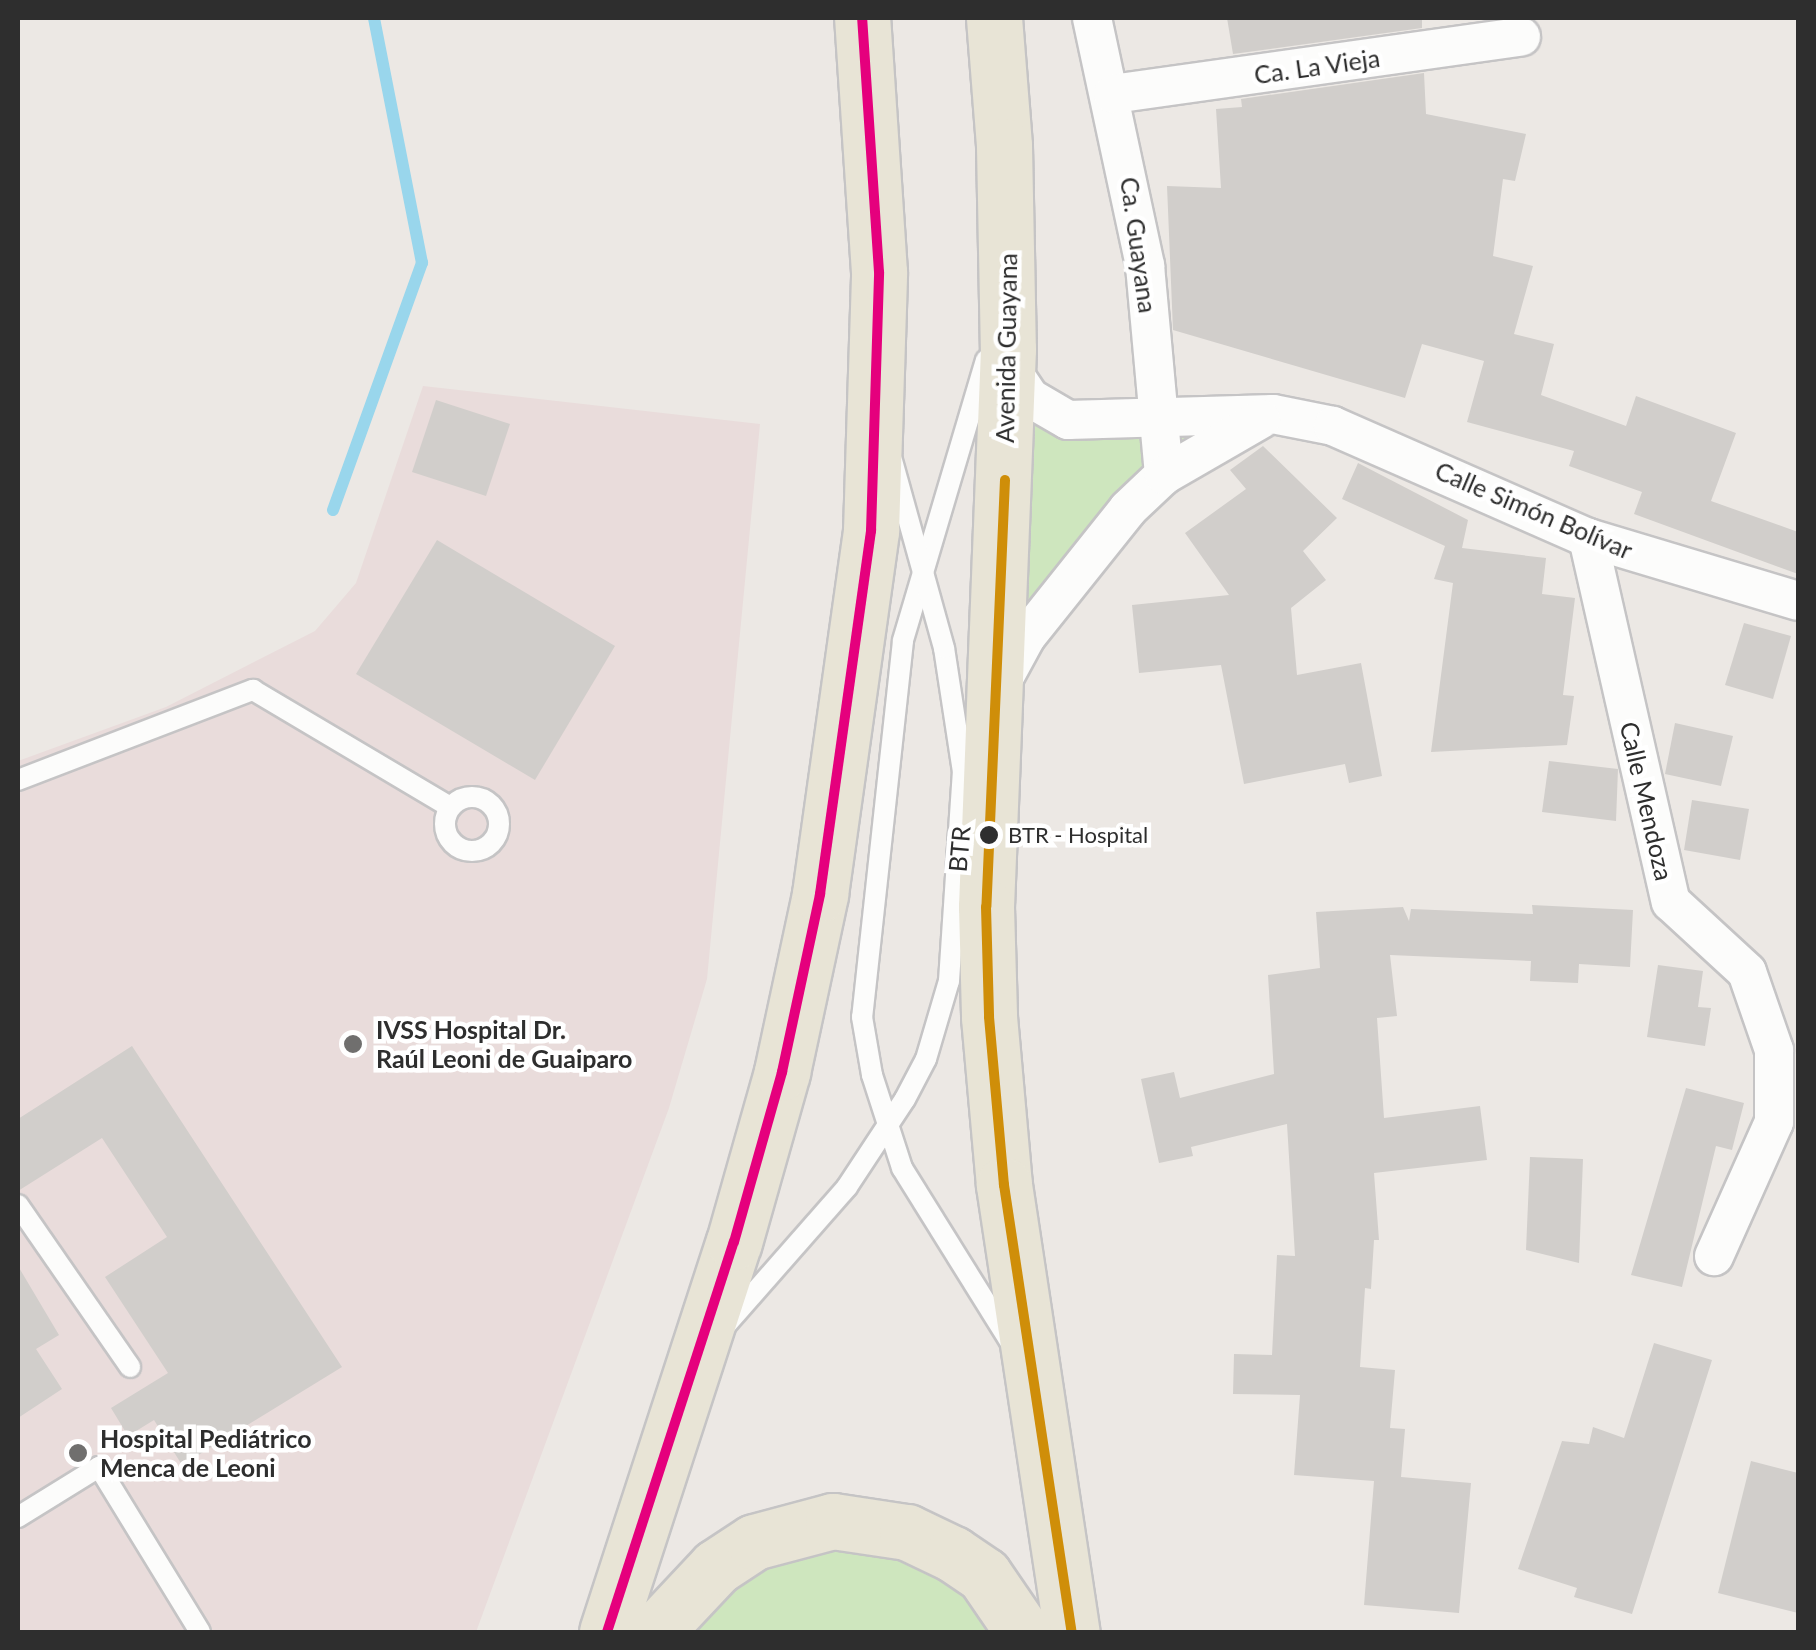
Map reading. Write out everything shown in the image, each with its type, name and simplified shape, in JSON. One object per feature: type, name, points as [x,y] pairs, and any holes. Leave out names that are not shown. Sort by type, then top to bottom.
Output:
[{"type":"main road","points":[[606,1632],[698,1360],[782,1072],[820,894],[862,623],[875,401],[880,272],[862,18]]},
{"type":"main road","name":"Avenida Guayana","points":[[994,18],[1008,364],[994,696],[988,1018],[1034,1396],[1072,1632]]},
{"type":"main road","points":[[655,1632],[716,1567],[754,1542],[833,1521],[907,1532],[952,1554],[996,1589],[1023,1632]]},
{"type":"street","name":"Ca. Guayana","points":[[1092,18],[1112,94],[1144,266],[1164,475]]},
{"type":"street","name":"Ca. La Vieja","points":[[1112,94],[1521,36]]},
{"type":"street","name":"Calle Simón Bolívar","points":[[1008,364],[1030,398],[1068,420],[1272,414],[1333,426],[1389,447],[1588,538],[1798,601]]},
{"type":"street","points":[[994,696],[1026,637],[1103,534],[1164,475],[1232,431],[1272,414]]},
{"type":"street","name":"Calle Mendoza","points":[[1588,538],[1671,902],[1746,972],[1774,1050],[1774,1122],[1714,1256]]},
{"type":"lane","name":"BTR","points":[[1008,290],[922,563],[894,691],[862,1017],[902,1168],[1003,1328],[1034,1396]]},
{"type":"lane","name":"BTR","points":[[698,1360],[846,1187],[888,1124],[940,1018],[963,803],[953,699],[922,563],[875,401]]},
{"type":"lane","points":[[18,780],[252,690],[450,807]]},
{"type":"lane","points":[[18,1205],[130,1367]]},
{"type":"lane","points":[[18,1517],[99,1467],[200,1632]]},
{"type":"shaded area","name":"IVSS Hospital Dr. Raúl Leoni de Guaiparo","points":[[423,386],[760,424],[707,979],[669,1108],[476,1632],[18,1632],[18,761],[166,707],[315,631],[356,583]]},
{"type":"green space","points":[[1030,398],[1212,415],[1176,477],[1029,645],[1004,487]]},
{"type":"green space","points":[[872,1523],[1023,1632],[655,1632],[716,1567]]},
{"type":"building","points":[[1227,18],[1422,18],[1422,28],[1233,54]]},
{"type":"building","points":[[1424,73],[1426,114],[1526,134],[1515,181],[1503,179],[1493,256],[1533,266],[1514,334],[1554,344],[1541,395],[1626,426],[1636,396],[1736,433],[1711,501],[1798,532],[1798,574],[1634,514],[1642,492],[1569,466],[1574,451],[1467,422],[1484,361],[1422,344],[1405,398],[1173,330],[1167,186],[1221,188],[1216,109],[1242,107],[1241,99]]},
{"type":"building","points":[[436,400],[510,424],[486,496],[412,472]]},
{"type":"building","points":[[1263,446],[1337,518],[1303,551],[1326,580],[1291,608],[1297,675],[1361,663],[1382,776],[1349,783],[1345,764],[1244,784],[1221,665],[1139,673],[1132,605],[1229,595],[1185,533],[1246,489],[1230,470]]},
{"type":"building","points":[[1358,463],[1468,520],[1462,548],[1546,558],[1542,594],[1575,598],[1563,695],[1574,696],[1567,745],[1431,752],[1453,583],[1434,579],[1445,546],[1342,499]]},
{"type":"building","points":[[437,540],[615,646],[535,780],[356,674]]},
{"type":"building","points":[[1744,623],[1791,636],[1773,699],[1725,685]]},
{"type":"building","points":[[1675,723],[1733,736],[1721,786],[1665,774]]},
{"type":"building","points":[[1549,761],[1618,769],[1616,821],[1542,812]]},
{"type":"building","points":[[1692,800],[1749,809],[1740,860],[1684,850]]},
{"type":"building","points":[[1532,905],[1633,910],[1630,967],[1579,964],[1578,983],[1530,981],[1531,961],[1390,955],[1397,1016],[1377,1018],[1384,1118],[1480,1106],[1487,1160],[1374,1173],[1379,1240],[1374,1240],[1371,1289],[1365,1288],[1360,1367],[1395,1370],[1390,1428],[1405,1429],[1401,1477],[1471,1483],[1459,1613],[1364,1605],[1374,1481],[1294,1475],[1300,1395],[1233,1394],[1234,1354],[1272,1355],[1277,1255],[1295,1256],[1287,1124],[1191,1147],[1193,1156],[1159,1163],[1141,1079],[1174,1072],[1180,1098],[1274,1074],[1268,975],[1320,968],[1316,912],[1403,907],[1409,921],[1411,909],[1533,914]]},
{"type":"building","points":[[1658,965],[1703,971],[1698,1007],[1711,1008],[1705,1046],[1647,1037]]},
{"type":"building","points":[[132,1046],[342,1367],[182,1465],[154,1420],[128,1436],[111,1408],[168,1373],[105,1277],[167,1237],[102,1138],[18,1191],[18,1119]]},
{"type":"building","points":[[1686,1088],[1744,1103],[1732,1150],[1716,1146],[1682,1287],[1631,1275]]},
{"type":"building","points":[[1530,1157],[1583,1159],[1579,1263],[1526,1250]]},
{"type":"building","points":[[18,1266],[59,1335],[36,1349],[62,1389],[18,1418]]},
{"type":"building","points":[[1654,1343],[1712,1360],[1632,1614],[1574,1597],[1577,1588],[1518,1569],[1562,1441],[1589,1444],[1593,1427],[1624,1438]]},
{"type":"building","points":[[1751,1461],[1798,1473],[1798,1613],[1718,1593]]},
{"type":"waterway","points":[[333,510],[422,263],[374,18]]},
{"type":"transit line","points":[[607,1632],[734,1242],[782,1072],[820,894],[871,531],[879,272],[862,18]]},
{"type":"transit line","points":[[1005,480],[986,907],[989,1017],[1004,1185],[1072,1632]]},
{"type":"place","name":"BTR - Hospital","points":[[989,835]]},
{"type":"place","name":"IVSS Hospital Dr. Raúl Leoni de Guaiparo","points":[[353,1044]]},
{"type":"place","name":"Hospital Pediátrico Menca de Leoni","points":[[78,1453]]}]
